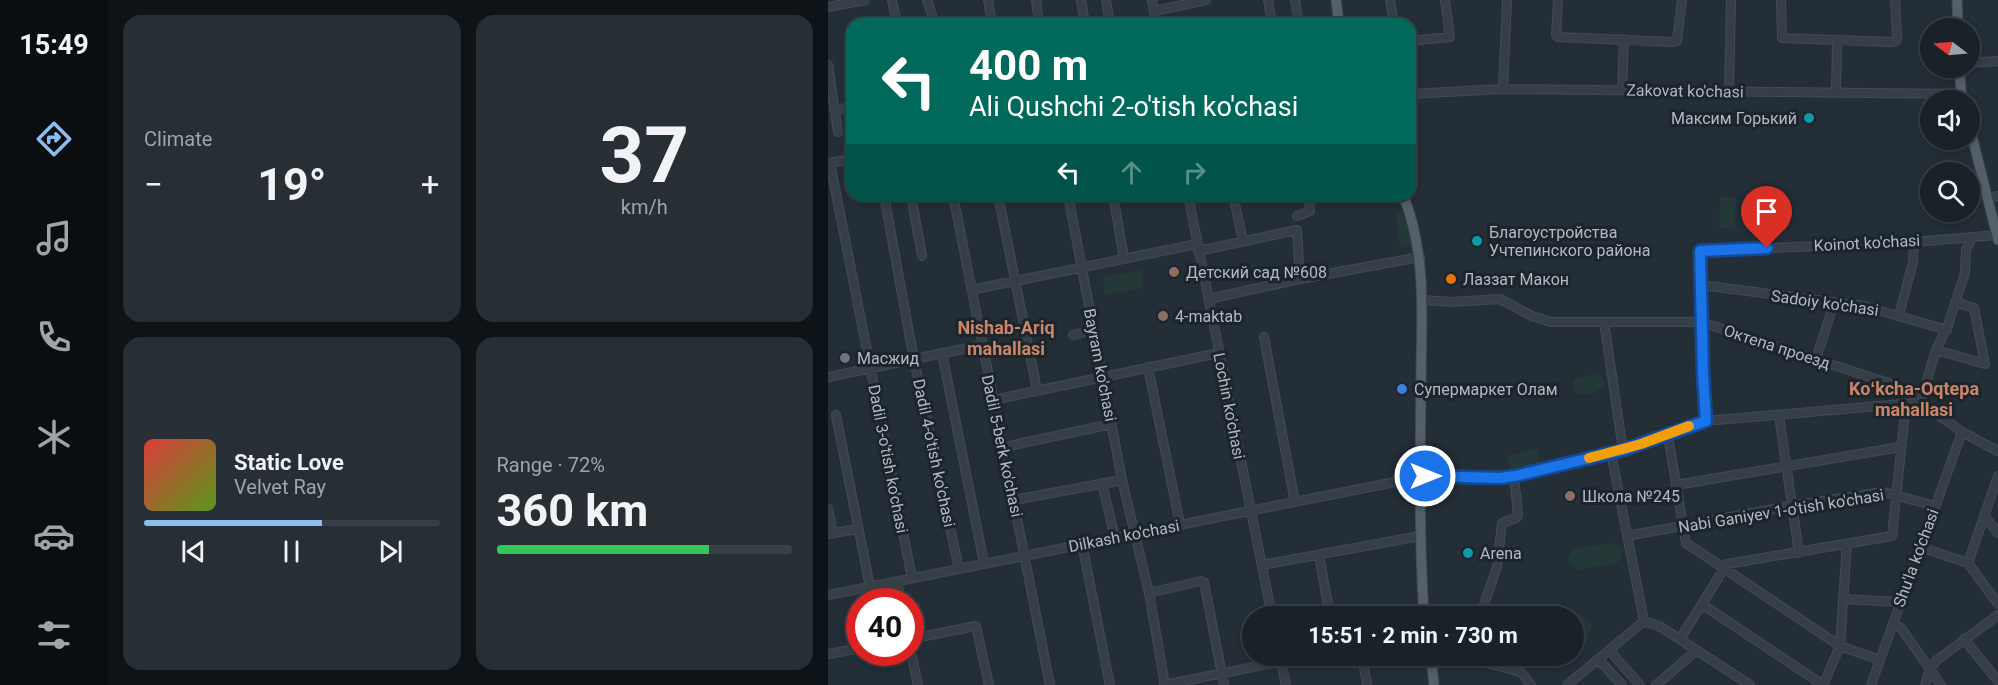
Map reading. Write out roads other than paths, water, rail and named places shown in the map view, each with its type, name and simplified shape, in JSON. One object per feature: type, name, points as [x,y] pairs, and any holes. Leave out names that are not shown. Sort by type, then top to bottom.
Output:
[{"type":"main road","points":[[1336,0],[1340,18]]},
{"type":"main road","points":[[1340,0],[1341,18]]},
{"type":"main road","points":[[1957,0],[1958,18]]},
{"type":"main road","points":[[1975,150],[1997,238]]},
{"type":"main road","points":[[1405,201],[1423,256]]},
{"type":"main road","points":[[1411,201],[1419,226],[1425,300],[1422,477],[1424,606]]},
{"type":"main road","points":[[1422,536],[1428,606]]},
{"type":"main road","points":[[1427,666],[1429,685]]},
{"type":"main road","points":[[1432,666],[1434,685]]},
{"type":"street","points":[[828,7],[865,0]]},
{"type":"street","points":[[892,0],[896,18]]},
{"type":"street","points":[[927,0],[933,18]]},
{"type":"street","points":[[988,0],[991,18]]},
{"type":"street","points":[[1036,0],[1038,18]]},
{"type":"street","points":[[1081,0],[1084,18]]},
{"type":"street","points":[[1106,0],[1109,18]]},
{"type":"street","points":[[1152,0],[1155,18]]},
{"type":"street","points":[[1154,11],[1206,0]]},
{"type":"street","points":[[1268,0],[1271,18]]},
{"type":"street","points":[[1295,0],[1298,18]]},
{"type":"street","points":[[1390,0],[1393,18]]},
{"type":"street","points":[[1416,40],[1450,37],[1445,0]]},
{"type":"street","points":[[1503,89],[1506,0]]},
{"type":"street","points":[[1558,0],[1556,35],[1558,37],[1676,42],[1682,0]]},
{"type":"street","points":[[1730,92],[1731,0]]},
{"type":"street","points":[[1781,0],[1782,38],[1896,41],[1895,0]]},
{"type":"street","points":[[1622,90],[1624,39]]},
{"type":"street","points":[[1836,93],[1837,41]]},
{"type":"street","points":[[1980,62],[1998,61]]},
{"type":"street","points":[[828,65],[838,132]]},
{"type":"street","name":"Zakovat ko'chasi","points":[[1416,94],[1503,89],[1920,96]]},
{"type":"street","points":[[834,110],[846,108]]},
{"type":"street","points":[[829,163],[846,160]]},
{"type":"street","name":"Dadil 3-o'tish ko'chasi","points":[[829,163],[912,578]]},
{"type":"street","points":[[1987,198],[1998,196]]},
{"type":"street","name":"Dadil 4-o'tish ko'chasi","points":[[885,201],[914,360],[959,568]]},
{"type":"street","points":[[912,201],[922,256]]},
{"type":"street","name":"Dadil 5-berk ko'chasi","points":[[954,201],[1050,685]]},
{"type":"street","points":[[999,201],[1037,390]]},
{"type":"street","name":"Bayram ko'chasi","points":[[1069,201],[1122,480],[1149,593],[1164,685]]},
{"type":"street","points":[[1114,201],[1124,258]]},
{"type":"street","name":"Lochin ko'chasi","points":[[1189,201],[1270,606]]},
{"type":"street","points":[[1234,201],[1243,241]]},
{"type":"street","points":[[1297,216],[1310,211],[1309,201]]},
{"type":"street","points":[[971,290],[1124,258],[1243,241],[1297,230],[1300,279]]},
{"type":"street","points":[[1972,237],[1967,245],[1965,269],[1947,330],[1936,350],[1922,394],[1923,404],[1962,432],[1998,451]]},
{"type":"street","name":"Koinot ko'chasi","points":[[1701,285],[1700,251],[1914,242],[1972,237],[1997,238]]},
{"type":"street","points":[[1899,315],[1913,262],[1914,242]]},
{"type":"street","points":[[1208,299],[1423,256]]},
{"type":"street","points":[[1701,285],[1706,421]]},
{"type":"street","name":"Sadoiy ko'chasi","points":[[1701,285],[1864,306],[1947,330]]},
{"type":"street","name":"Октепа проезд","points":[[1425,300],[1452,302],[1500,299],[1532,316],[1551,322],[1701,322],[1922,394]]},
{"type":"street","points":[[1936,350],[1985,364],[1974,308],[1955,302]]},
{"type":"street","points":[[1816,359],[1834,303]]},
{"type":"street","points":[[1604,322],[1623,450]]},
{"type":"street","points":[[1073,335],[1094,330]]},
{"type":"street","points":[[1264,337],[1295,502]]},
{"type":"street","points":[[828,377],[982,345]]},
{"type":"street","points":[[942,353],[984,563]]},
{"type":"street","points":[[993,400],[1219,353]]},
{"type":"street","points":[[1148,367],[1180,524]]},
{"type":"street","points":[[1680,639],[1727,564],[1892,536],[1906,404]]},
{"type":"street","name":"Dilkash ko'chasi","points":[[828,595],[1422,477],[1500,478],[1515,476],[1623,450],[1706,421],[1923,404]]},
{"type":"street","points":[[836,415],[870,587]]},
{"type":"street","points":[[1779,416],[1799,553]]},
{"type":"street","points":[[1004,447],[1112,424]]},
{"type":"street","name":"Shu'la ko'chasi","points":[[1871,685],[1962,432]]},
{"type":"street","points":[[1668,435],[1686,543],[1840,646],[1880,660]]},
{"type":"street","points":[[1676,485],[1900,447]]},
{"type":"street","points":[[1611,453],[1644,621]]},
{"type":"street","points":[[1483,606],[1497,567],[1502,523],[1518,515],[1515,476]]},
{"type":"street","points":[[1968,564],[1998,476]]},
{"type":"street","points":[[1014,500],[1122,480]]},
{"type":"street","points":[[1102,483],[1115,538]]},
{"type":"street","name":"Nabi Ganiyev 1-o'tish ko'chasi","points":[[1627,536],[1883,492],[1935,506]]},
{"type":"street","points":[[828,509],[831,534],[858,530]]},
{"type":"street","points":[[1984,514],[1998,533]]},
{"type":"street","points":[[1262,565],[1422,536]]},
{"type":"street","points":[[1082,544],[1110,685]]},
{"type":"street","points":[[1703,605],[1823,685],[1840,646],[1847,544]]},
{"type":"street","points":[[1920,547],[1968,564],[1998,604]]},
{"type":"street","points":[[1319,555],[1328,606]]},
{"type":"street","points":[[897,582],[898,588]]},
{"type":"street","points":[[1149,593],[1204,582],[1224,685]]},
{"type":"street","points":[[1843,598],[1900,602]]},
{"type":"street","points":[[1924,685],[1930,669],[1937,660],[1998,615]]},
{"type":"street","points":[[1644,621],[1661,627],[1697,650],[1737,682],[1750,685]]},
{"type":"street","points":[[1567,685],[1644,621]]},
{"type":"street","points":[[1893,624],[1901,628],[1941,685]]},
{"type":"street","points":[[924,636],[976,626],[989,685]]},
{"type":"street","points":[[1964,639],[1998,681]]},
{"type":"street","points":[[1656,685],[1697,650]]},
{"type":"street","points":[[828,654],[846,651]]},
{"type":"street","points":[[1610,651],[1640,685]]},
{"type":"street","points":[[1599,660],[1622,685]]},
{"type":"street","points":[[914,666],[918,685]]},
{"type":"street","points":[[1164,685],[1247,666]]},
{"type":"street","points":[[1282,666],[1286,685]]},
{"type":"street","points":[[1364,666],[1367,685]]},
{"type":"street","points":[[1501,666],[1521,672],[1531,685]]},
{"type":"place","name":"Максим Горький","points":[[1809,118]]},
{"type":"place","name":"Благоустройства Учтепинского района","points":[[1477,241]]},
{"type":"place","name":"Детский сад №608","points":[[1174,272]]},
{"type":"place","name":"Лаззат Макон","points":[[1451,279]]},
{"type":"place","name":"4-maktab","points":[[1163,316]]},
{"type":"place","name":"Масжид","points":[[845,358]]},
{"type":"place","name":"Супермаркет Олам","points":[[1402,389]]},
{"type":"place","name":"Школа №245","points":[[1570,496]]},
{"type":"place","name":"Arena","points":[[1468,553]]},
{"type":"district","name":"Nishab-Ariq mahallasi","points":[[1006,337]]},
{"type":"district","name":"Koʻkcha-Oqtepa mahallasi","points":[[1914,398]]}]
